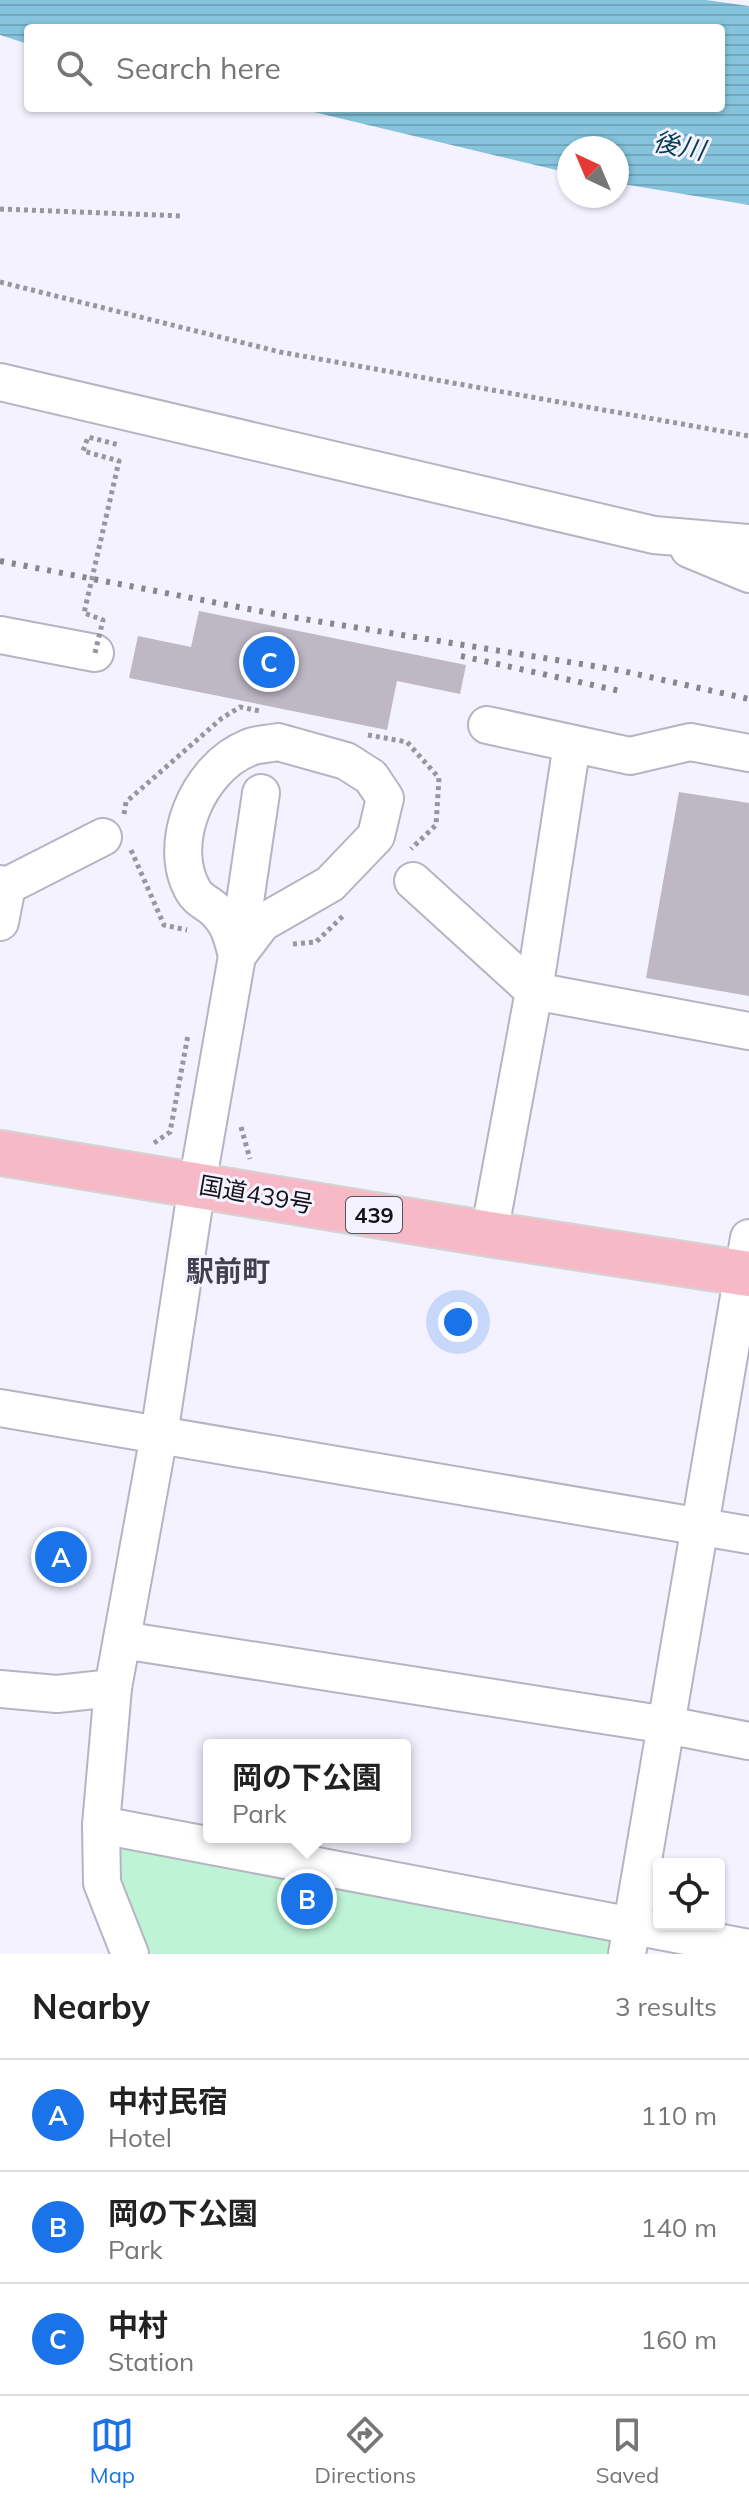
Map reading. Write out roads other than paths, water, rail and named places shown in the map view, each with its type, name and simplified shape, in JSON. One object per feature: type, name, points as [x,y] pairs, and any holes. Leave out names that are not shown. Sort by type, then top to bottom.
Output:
[{"type":"highway","name":"国道439号","points":[[0,1153],[489,1234],[747,1261]]},
{"type":"street","points":[[0,382],[654,535],[749,543]]},
{"type":"street","points":[[654,535],[749,574]]},
{"type":"street","points":[[0,635],[95,653]]},
{"type":"street","points":[[487,725],[630,756],[690,742],[749,753]]},
{"type":"street","points":[[278,742],[346,761],[371,777],[385,798],[376,836],[330,884],[262,923],[237,956],[230,927],[213,908],[195,895],[183,867],[185,826],[204,785],[234,755],[249,747],[278,742]]},
{"type":"street","points":[[489,1234],[534,991],[572,744]]},
{"type":"street","points":[[130,1954],[102,1883],[101,1825],[113,1688],[159,1435],[261,793]]},
{"type":"street","points":[[0,922],[3,885],[117,835]]},
{"type":"street","points":[[413,881],[534,991],[749,1031]]},
{"type":"street","points":[[630,1940],[747,1261]]},
{"type":"street","points":[[0,1408],[749,1535]]},
{"type":"street","points":[[122,1640],[667,1725],[749,1741]]},
{"type":"street","points":[[0,1689],[57,1694],[113,1688]]},
{"type":"street","points":[[101,1825],[630,1940],[749,1948]]},
{"type":"water","name":"後川","points":[[0,0],[706,0],[749,6],[749,205],[629,185],[629,136],[557,136],[557,170],[314,112],[725,112],[725,24],[24,24],[24,43],[0,35]]},
{"type":"railway","points":[[0,561],[285,616],[618,670],[749,699]]},
{"type":"railway","points":[[461,656],[620,691]]},
{"type":"place","name":"中村","points":[[269,662]]},
{"type":"place","name":"中村民宿","points":[[61,1557]]},
{"type":"place","name":"岡の下公園","points":[[307,1899]]},
{"type":"district","name":"駅前町","points":[[228,1271]]}]
